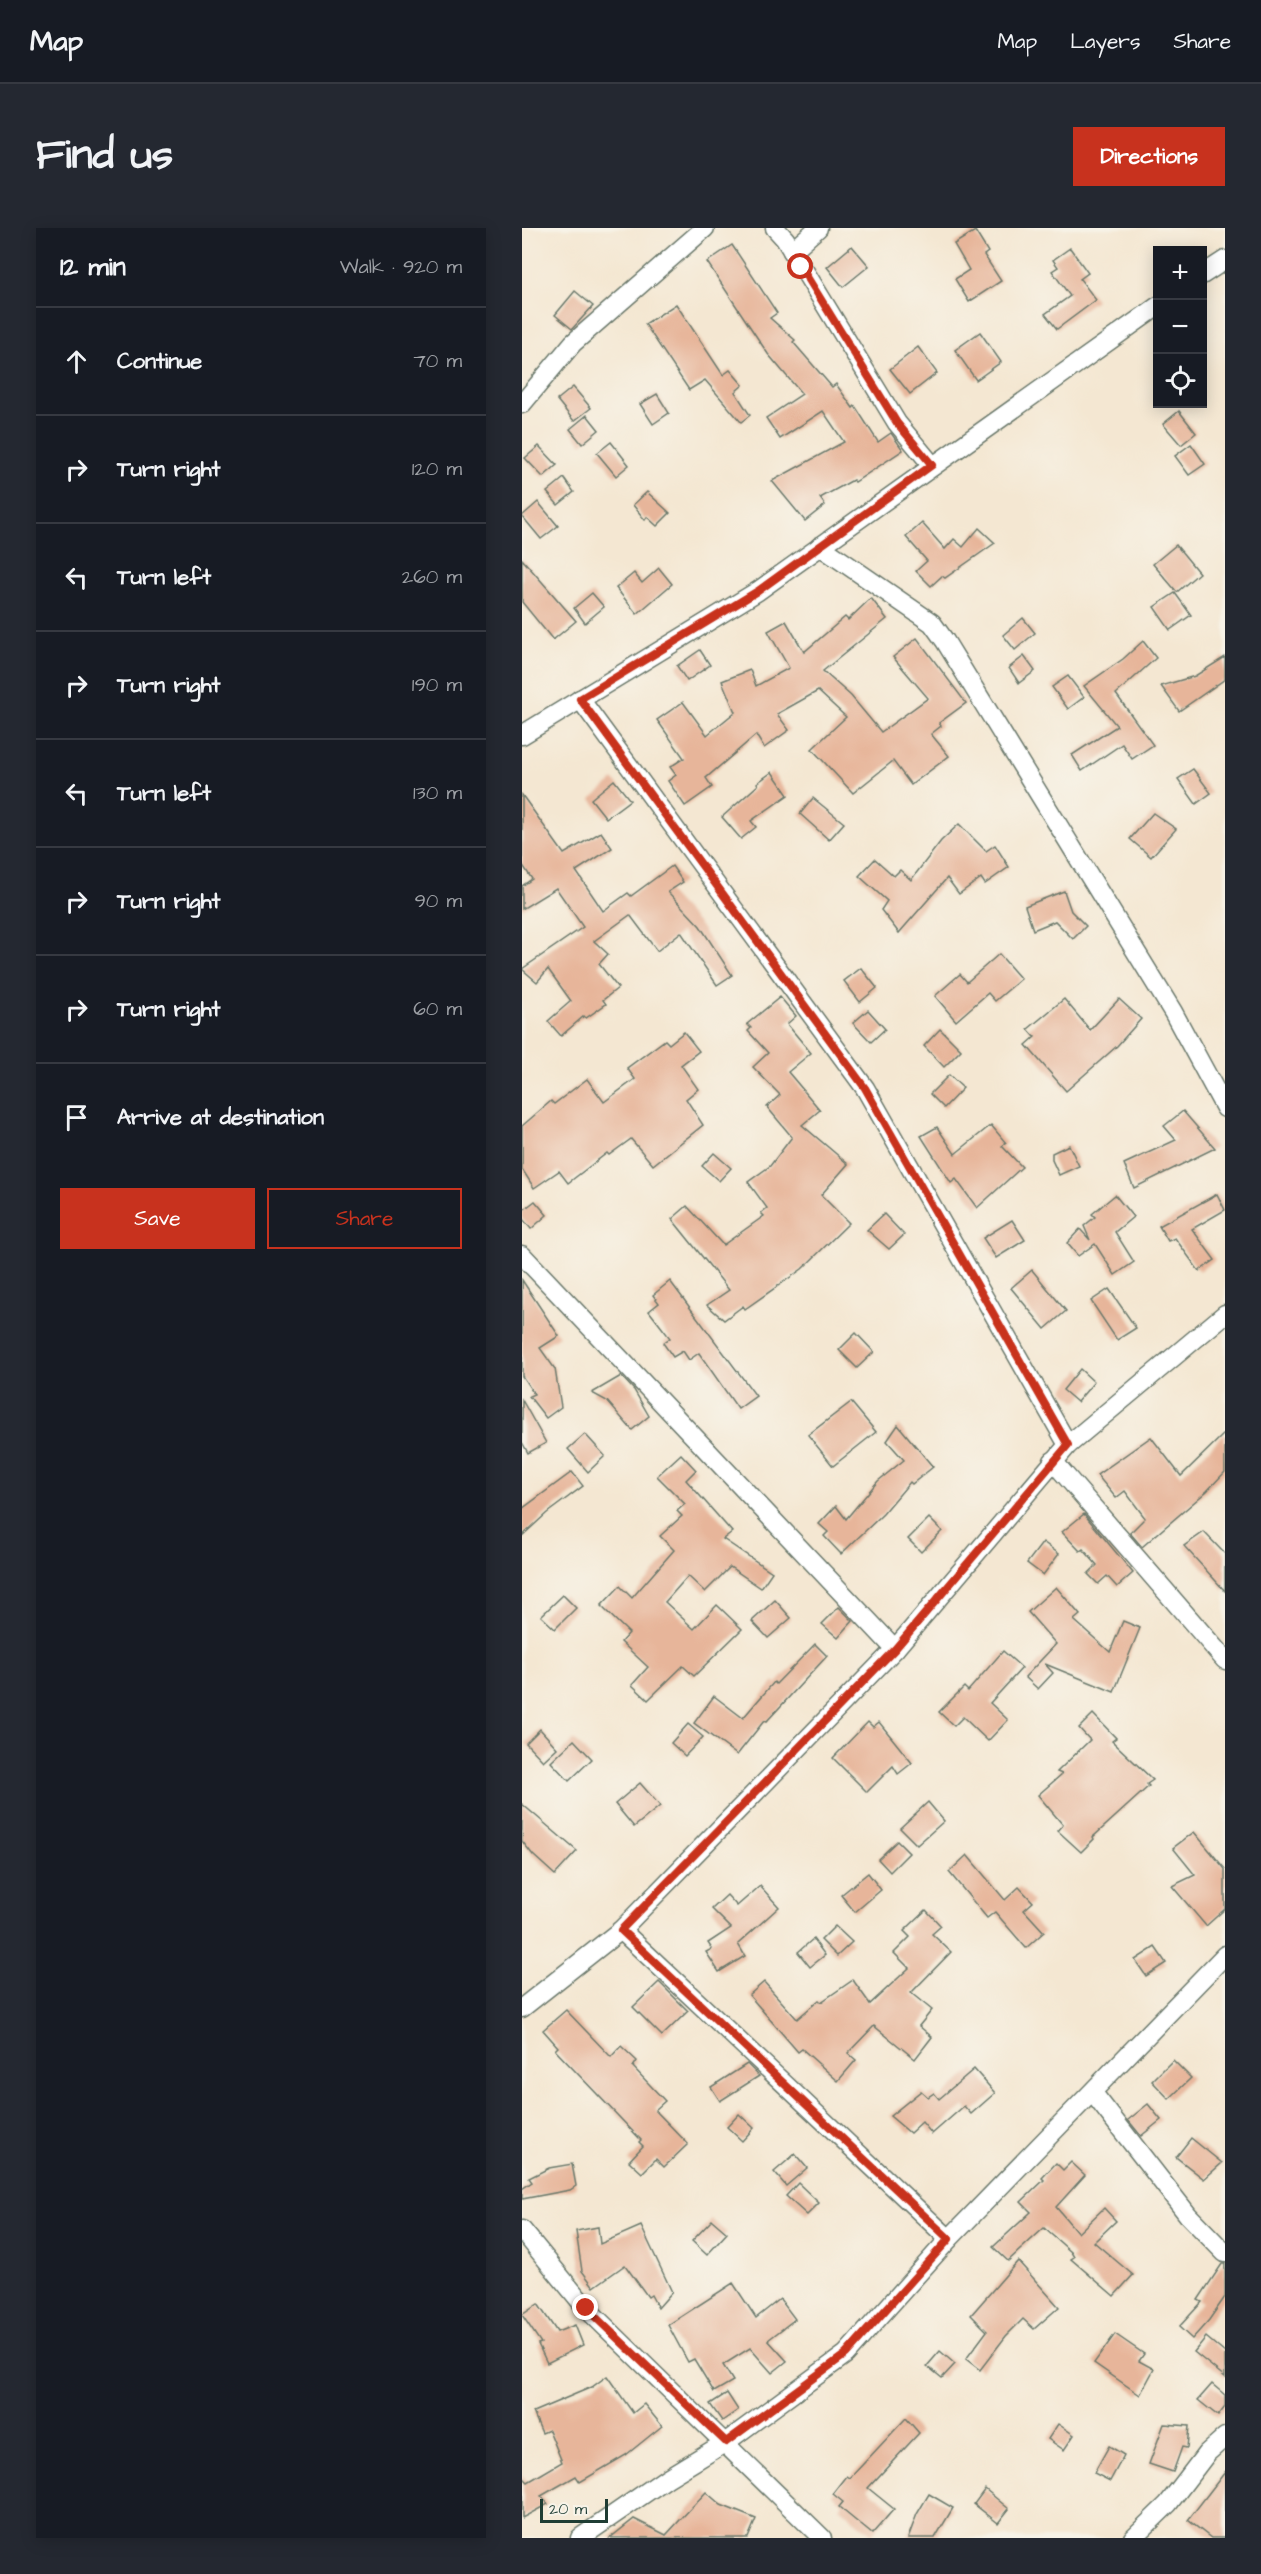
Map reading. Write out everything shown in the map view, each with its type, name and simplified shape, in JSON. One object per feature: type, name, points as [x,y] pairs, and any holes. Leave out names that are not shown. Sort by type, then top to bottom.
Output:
[{"type":"street","points":[[524,396],[573,343],[705,228]]},
{"type":"street","points":[[775,228],[792,251],[897,423],[932,465]]},
{"type":"street","points":[[792,251],[818,228]]},
{"type":"street","points":[[1207,272],[1225,260]]},
{"type":"street","points":[[522,735],[758,591],[1153,310]]},
{"type":"street","points":[[820,546],[932,623],[945,641],[1173,1012],[1225,1108]]},
{"type":"street","points":[[580,699],[865,1088],[1068,1445]]},
{"type":"street","points":[[522,1255],[895,1649]]},
{"type":"street","points":[[522,2008],[621,1930],[895,1649],[1068,1445],[1225,1314]]},
{"type":"street","points":[[1053,1461],[1225,1660]]},
{"type":"street","points":[[621,1930],[949,2239]]},
{"type":"street","points":[[580,2538],[667,2478],[726,2442],[846,2354],[949,2239],[1225,1955]]},
{"type":"street","points":[[1093,2093],[1188,2215],[1225,2253]]},
{"type":"street","points":[[522,2230],[586,2308],[822,2538]]},
{"type":"street","points":[[1133,2538],[1168,2504],[1207,2453],[1225,2437]]},
{"type":"building","points":[[975,231],[988,252],[984,255],[1001,281],[969,302],[955,279],[969,270],[954,244]]},
{"type":"building","points":[[732,245],[777,313],[770,318],[795,340],[793,342],[832,387],[836,384],[853,408],[855,406],[878,442],[891,433],[903,450],[855,482],[853,480],[820,498],[825,505],[805,521],[772,481],[844,442],[823,411],[780,439],[766,418],[802,394],[768,354],[707,262]]},
{"type":"building","points":[[852,246],[869,266],[843,287],[827,267]]},
{"type":"building","points":[[1070,248],[1088,273],[1080,279],[1096,300],[1057,329],[1045,314],[1070,296],[1052,271],[1058,267],[1053,260]]},
{"type":"building","points":[[575,291],[593,306],[572,329],[555,315]]},
{"type":"building","points":[[676,304],[723,375],[730,370],[743,385],[735,392],[750,415],[741,422],[705,380],[689,390],[645,324]]},
{"type":"building","points":[[980,332],[1001,362],[976,380],[955,350]]},
{"type":"building","points":[[918,347],[937,373],[910,394],[890,369]]},
{"type":"building","points":[[573,387],[591,408],[574,421],[557,400]]},
{"type":"building","points":[[657,394],[669,413],[653,424],[640,404]]},
{"type":"building","points":[[1179,411],[1196,433],[1181,445],[1163,424]]},
{"type":"building","points":[[587,415],[599,430],[582,444],[570,429]]},
{"type":"building","points":[[611,442],[629,465],[616,476],[597,453]]},
{"type":"building","points":[[1191,444],[1205,464],[1189,475],[1175,456]]},
{"type":"building","points":[[539,446],[557,465],[543,477],[525,458]]},
{"type":"building","points":[[564,478],[574,492],[558,505],[547,492]]},
{"type":"building","points":[[647,492],[670,513],[657,526],[647,517],[645,520],[633,505]]},
{"type":"building","points":[[538,502],[558,526],[541,539],[522,516]]},
{"type":"building","points":[[922,523],[945,549],[954,539],[963,547],[979,528],[995,543],[945,578],[942,576],[931,586],[916,571],[927,561],[906,537]]},
{"type":"building","points":[[1176,545],[1199,573],[1177,592],[1153,564]]},
{"type":"building","points":[[522,559],[576,621],[553,640],[522,602]]},
{"type":"building","points":[[659,568],[672,584],[637,614],[616,588],[634,573],[642,583]]},
{"type":"building","points":[[592,593],[604,607],[585,623],[574,608]]},
{"type":"building","points":[[1175,593],[1191,615],[1170,630],[1154,607]]},
{"type":"building","points":[[871,598],[887,619],[823,671],[851,696],[881,732],[928,698],[893,657],[917,638],[966,703],[939,723],[941,726],[931,734],[949,756],[911,785],[893,761],[853,793],[812,749],[846,717],[818,691],[777,714],[789,730],[764,748],[756,735],[706,778],[712,787],[685,806],[668,781],[676,775],[670,767],[684,758],[657,720],[683,702],[707,735],[735,712],[722,681],[750,670],[756,686],[789,668],[768,631],[786,621],[804,652],[845,617],[848,620]]},
{"type":"building","points":[[1023,618],[1035,633],[1015,650],[1003,635]]},
{"type":"building","points":[[1143,641],[1156,658],[1116,694],[1153,745],[1132,759],[1122,744],[1082,771],[1072,755],[1117,726],[1084,686],[1123,659]]},
{"type":"building","points":[[700,650],[710,665],[687,681],[677,666]]},
{"type":"building","points":[[1024,656],[1035,671],[1019,683],[1009,668]]},
{"type":"building","points":[[1225,657],[1225,679],[1179,711],[1161,686],[1195,676]]},
{"type":"building","points":[[1068,676],[1084,697],[1068,709],[1052,687]]},
{"type":"building","points":[[1193,769],[1211,793],[1196,804],[1178,779]]},
{"type":"building","points":[[772,772],[788,795],[751,821],[756,827],[741,839],[722,817],[758,785],[757,783]]},
{"type":"building","points":[[614,780],[630,800],[606,818],[591,799]]},
{"type":"building","points":[[522,795],[564,854],[601,832],[612,848],[576,871],[603,911],[628,893],[631,896],[672,866],[683,882],[668,892],[700,926],[732,975],[717,985],[681,932],[657,951],[630,915],[594,941],[608,954],[599,964],[618,988],[603,1000],[606,1004],[586,1018],[584,1016],[561,1036],[548,1021],[571,1001],[548,969],[537,982],[522,969],[583,927],[556,888],[522,909],[522,886],[532,879],[522,864]]},
{"type":"building","points":[[813,798],[844,823],[829,840],[800,814]]},
{"type":"building","points":[[1153,813],[1176,829],[1151,857],[1130,839]]},
{"type":"building","points":[[959,824],[986,851],[995,845],[1009,867],[985,884],[981,878],[959,894],[947,878],[899,933],[881,910],[887,901],[859,876],[875,859],[894,876],[900,870],[911,880],[941,841]]},
{"type":"building","points":[[1064,891],[1071,911],[1086,926],[1073,939],[1055,921],[1033,930],[1025,906]]},
{"type":"building","points":[[999,954],[1021,979],[995,1001],[988,993],[956,1021],[935,996],[960,974],[967,982]]},
{"type":"building","points":[[861,968],[877,988],[860,1002],[844,981]]},
{"type":"building","points":[[780,997],[796,1016],[787,1024],[811,1053],[788,1072],[820,1110],[802,1125],[848,1164],[821,1195],[849,1223],[802,1269],[745,1309],[743,1306],[724,1320],[707,1305],[729,1290],[672,1219],[687,1206],[723,1245],[764,1216],[761,1213],[767,1208],[748,1182],[770,1166],[792,1137],[767,1107],[780,1095],[753,1067],[768,1053],[748,1031],[751,1028],[747,1024]]},
{"type":"building","points":[[1064,999],[1090,1030],[1119,999],[1141,1019],[1117,1046],[1066,1091],[1026,1045],[1035,1037],[1028,1029]]},
{"type":"building","points":[[868,1010],[885,1029],[871,1042],[853,1023]]},
{"type":"building","points":[[940,1029],[961,1050],[944,1067],[924,1046]]},
{"type":"building","points":[[684,1032],[699,1051],[681,1065],[698,1089],[686,1099],[703,1125],[653,1165],[631,1139],[609,1155],[607,1153],[568,1183],[559,1171],[534,1188],[522,1169],[522,1126],[551,1101],[554,1104],[587,1079],[604,1102],[635,1079],[627,1068],[665,1040],[669,1044]]},
{"type":"building","points":[[949,1075],[963,1088],[944,1108],[930,1094]]},
{"type":"building","points":[[1183,1111],[1215,1148],[1134,1188],[1124,1164],[1176,1140],[1164,1126]]},
{"type":"building","points":[[991,1125],[1006,1143],[1002,1146],[1022,1167],[977,1208],[956,1179],[951,1183],[921,1136],[937,1127],[955,1154]]},
{"type":"building","points":[[1069,1145],[1079,1166],[1059,1175],[1052,1160],[1052,1153]]},
{"type":"building","points":[[714,1153],[731,1168],[719,1181],[702,1166]]},
{"type":"building","points":[[1217,1194],[1225,1210],[1192,1229],[1215,1260],[1199,1271],[1175,1238],[1168,1241],[1159,1226]]},
{"type":"building","points":[[1115,1195],[1133,1217],[1115,1232],[1134,1262],[1115,1275],[1095,1244],[1078,1256],[1067,1243],[1080,1229],[1090,1240],[1084,1226],[1095,1217],[1092,1214]]},
{"type":"building","points":[[535,1201],[547,1215],[531,1229],[522,1218],[522,1211]]},
{"type":"building","points":[[884,1214],[904,1235],[889,1249],[867,1230]]},
{"type":"building","points":[[1012,1220],[1025,1240],[996,1258],[983,1238]]},
{"type":"building","points":[[1032,1270],[1066,1311],[1045,1329],[1011,1288]]},
{"type":"building","points":[[522,1280],[559,1336],[540,1348],[555,1369],[561,1407],[546,1418],[529,1396],[534,1394],[522,1376]]},
{"type":"building","points":[[670,1281],[756,1396],[738,1409],[699,1353],[689,1360],[683,1351],[673,1357],[663,1343],[670,1338],[649,1311],[659,1303],[653,1295]]},
{"type":"building","points":[[1109,1289],[1136,1328],[1117,1340],[1091,1301]]},
{"type":"building","points":[[856,1333],[874,1352],[857,1368],[839,1350]]},
{"type":"building","points":[[1080,1369],[1094,1382],[1077,1402],[1063,1390]]},
{"type":"building","points":[[621,1376],[634,1390],[649,1416],[632,1430],[607,1401],[592,1393]]},
{"type":"building","points":[[522,1400],[546,1443],[528,1453],[522,1442]]},
{"type":"building","points":[[851,1402],[876,1432],[833,1466],[808,1435]]},
{"type":"building","points":[[898,1425],[933,1467],[912,1484],[910,1482],[883,1514],[841,1554],[824,1536],[828,1532],[819,1524],[836,1506],[846,1519],[878,1481],[904,1460],[887,1441]]},
{"type":"building","points":[[1225,1433],[1225,1472],[1207,1491],[1142,1547],[1130,1533],[1145,1518],[1125,1491],[1116,1498],[1097,1475],[1151,1437],[1181,1476]]},
{"type":"building","points":[[585,1434],[605,1456],[588,1472],[568,1449]]},
{"type":"building","points":[[681,1454],[696,1470],[686,1480],[732,1532],[723,1539],[772,1572],[761,1588],[730,1567],[705,1592],[688,1576],[665,1602],[694,1629],[717,1605],[742,1629],[694,1676],[683,1666],[648,1700],[632,1685],[648,1667],[621,1642],[629,1633],[601,1606],[620,1586],[632,1598],[674,1550],[660,1536],[682,1516],[677,1511],[685,1504],[657,1476]]},
{"type":"building","points":[[572,1472],[583,1486],[547,1513],[522,1536],[522,1509]]},
{"type":"building","points":[[1084,1514],[1133,1573],[1117,1587],[1107,1576],[1098,1584],[1088,1574],[1097,1565],[1083,1549],[1080,1551],[1062,1532]]},
{"type":"building","points":[[929,1518],[942,1531],[921,1552],[908,1539]]},
{"type":"building","points":[[1204,1532],[1225,1554],[1225,1591],[1184,1546]]},
{"type":"building","points":[[1043,1542],[1059,1554],[1043,1575],[1027,1563]]},
{"type":"building","points":[[1056,1587],[1080,1615],[1074,1620],[1110,1652],[1123,1621],[1140,1628],[1114,1692],[1045,1664],[1053,1673],[1038,1689],[1025,1677],[1056,1644],[1028,1612]]},
{"type":"building","points":[[563,1595],[576,1608],[555,1629],[541,1616]]},
{"type":"building","points":[[775,1600],[791,1618],[768,1638],[752,1621]]},
{"type":"building","points":[[839,1607],[853,1621],[838,1638],[822,1624]]},
{"type":"building","points":[[815,1644],[827,1656],[766,1722],[764,1721],[737,1755],[694,1723],[714,1696],[743,1718],[774,1682],[776,1684]]},
{"type":"building","points":[[1003,1651],[1022,1668],[990,1703],[1008,1720],[988,1741],[963,1717],[954,1726],[939,1712],[964,1687],[968,1691]]},
{"type":"building","points":[[1093,1714],[1116,1738],[1112,1741],[1153,1780],[1093,1837],[1094,1839],[1081,1852],[1058,1831],[1063,1825],[1038,1795],[1062,1774],[1057,1772],[1090,1740],[1079,1728]]},
{"type":"building","points":[[868,1722],[873,1727],[879,1722],[912,1763],[898,1774],[893,1766],[867,1792],[833,1758]]},
{"type":"building","points":[[688,1724],[703,1737],[685,1756],[671,1743]]},
{"type":"building","points":[[540,1729],[557,1748],[543,1761],[526,1743]]},
{"type":"building","points":[[574,1740],[592,1759],[569,1781],[551,1762]]},
{"type":"building","points":[[640,1783],[660,1806],[634,1827],[615,1804]]},
{"type":"building","points":[[928,1802],[944,1821],[917,1845],[900,1828]]},
{"type":"building","points":[[522,1804],[577,1851],[555,1875],[533,1855],[522,1841]]},
{"type":"building","points":[[1194,1832],[1225,1869],[1225,1909],[1206,1926],[1172,1886],[1195,1875],[1173,1848]]},
{"type":"building","points":[[897,1841],[909,1853],[890,1872],[878,1859]]},
{"type":"building","points":[[967,1855],[1005,1900],[1019,1887],[1033,1902],[1024,1910],[1044,1932],[1026,1948],[995,1912],[987,1918],[949,1872]]},
{"type":"building","points":[[868,1873],[881,1890],[855,1912],[841,1895]]},
{"type":"building","points":[[760,1886],[779,1907],[738,1944],[745,1956],[719,1972],[706,1952],[712,1949],[708,1943],[731,1928],[712,1909],[727,1895],[737,1906]]},
{"type":"building","points":[[926,1910],[941,1926],[932,1934],[951,1952],[911,1993],[932,2010],[919,2026],[932,2037],[915,2059],[874,2026],[848,2053],[856,2060],[838,2081],[802,2049],[798,2052],[749,1995],[764,1982],[797,2019],[819,2000],[821,2002],[853,1980],[870,2004],[909,1968],[894,1953],[910,1937],[904,1931]]},
{"type":"building","points":[[835,1926],[852,1942],[837,1956],[821,1940]]},
{"type":"building","points":[[813,1939],[825,1955],[810,1967],[798,1952]]},
{"type":"building","points":[[1155,1947],[1166,1963],[1146,1976],[1135,1960]]},
{"type":"building","points":[[659,1982],[688,2011],[662,2036],[633,2007]]},
{"type":"building","points":[[566,2010],[611,2057],[621,2046],[637,2061],[633,2067],[665,2101],[655,2110],[688,2144],[664,2167],[656,2159],[642,2173],[629,2161],[643,2146],[639,2142],[641,2140],[555,2050],[558,2047],[543,2030]]},
{"type":"building","points":[[1173,2060],[1191,2078],[1169,2099],[1152,2081]]},
{"type":"building","points":[[747,2064],[759,2076],[720,2101],[711,2087]]},
{"type":"building","points":[[974,2069],[995,2093],[971,2114],[964,2106],[932,2134],[922,2122],[910,2133],[890,2116],[921,2091],[928,2097],[934,2093],[939,2099]]},
{"type":"building","points":[[1148,2104],[1161,2120],[1141,2136],[1128,2120]]},
{"type":"building","points":[[739,2114],[754,2128],[742,2141],[727,2127]]},
{"type":"building","points":[[1191,2138],[1222,2163],[1204,2179],[1176,2157]]},
{"type":"building","points":[[795,2154],[807,2168],[786,2186],[774,2172]]},
{"type":"building","points":[[1071,2162],[1085,2175],[1056,2207],[1078,2233],[1104,2208],[1116,2221],[1094,2242],[1133,2275],[1114,2296],[1071,2259],[1074,2257],[1071,2252],[1044,2228],[1008,2261],[993,2247],[1031,2212],[1021,2202],[1044,2180],[1042,2178],[1056,2163],[1063,2170]]},
{"type":"building","points":[[572,2164],[576,2186],[570,2190],[522,2199],[522,2189],[532,2182],[529,2178],[549,2168]]},
{"type":"building","points":[[798,2183],[819,2203],[807,2215],[786,2196]]},
{"type":"building","points":[[712,2220],[727,2233],[707,2255],[692,2241]]},
{"type":"building","points":[[641,2226],[672,2292],[658,2308],[651,2295],[648,2297],[625,2265],[594,2287],[582,2271],[576,2231],[598,2227],[600,2244]]},
{"type":"building","points":[[1018,2261],[1059,2307],[1034,2329],[1023,2319],[1006,2336],[980,2370],[966,2359],[987,2331],[971,2315]]},
{"type":"building","points":[[1222,2264],[1225,2264],[1225,2297],[1192,2339],[1179,2327],[1202,2302],[1198,2300]]},
{"type":"building","points":[[733,2283],[756,2318],[780,2299],[795,2319],[768,2340],[787,2361],[772,2373],[750,2348],[723,2365],[733,2381],[714,2392],[694,2359],[688,2362],[668,2325]]},
{"type":"building","points":[[538,2304],[557,2332],[575,2325],[583,2345],[547,2363],[538,2344],[541,2343],[522,2315]]},
{"type":"building","points":[[1115,2334],[1144,2354],[1139,2361],[1154,2369],[1140,2395],[1094,2363]]},
{"type":"building","points":[[1206,2337],[1225,2353],[1225,2377],[1194,2352]]},
{"type":"building","points":[[940,2351],[955,2364],[942,2378],[927,2366]]},
{"type":"building","points":[[607,2376],[633,2413],[644,2404],[662,2426],[626,2455],[580,2482],[576,2476],[541,2496],[548,2504],[522,2518],[522,2476],[528,2482],[562,2462],[549,2430],[542,2433],[533,2412],[592,2387]]},
{"type":"building","points":[[1212,2384],[1225,2395],[1225,2407],[1218,2416],[1198,2400]]},
{"type":"building","points":[[727,2393],[738,2410],[722,2421],[710,2404]]},
{"type":"building","points":[[906,2418],[919,2433],[868,2488],[894,2509],[872,2534],[839,2507],[843,2502],[833,2494],[847,2476],[850,2478]]},
{"type":"building","points":[[1058,2424],[1074,2435],[1064,2450],[1048,2439]]},
{"type":"building","points":[[1164,2424],[1189,2426],[1187,2448],[1182,2447],[1173,2472],[1149,2464]]},
{"type":"building","points":[[1109,2446],[1124,2455],[1110,2481],[1094,2473]]},
{"type":"building","points":[[1225,2472],[1225,2538],[1211,2538],[1188,2520]]},
{"type":"building","points":[[985,2489],[1009,2509],[998,2523],[974,2504]]},
{"type":"building","points":[[706,2492],[721,2505],[756,2519],[748,2538],[610,2538],[634,2519],[666,2535]]},
{"type":"building","points":[[929,2494],[953,2508],[935,2538],[908,2538],[917,2514]]},
{"type":"route","points":[[586,2308],[726,2442],[846,2354],[949,2239],[621,1930],[895,1649],[1068,1445],[865,1088],[580,699],[758,591],[932,465],[897,423],[801,267]]}]
